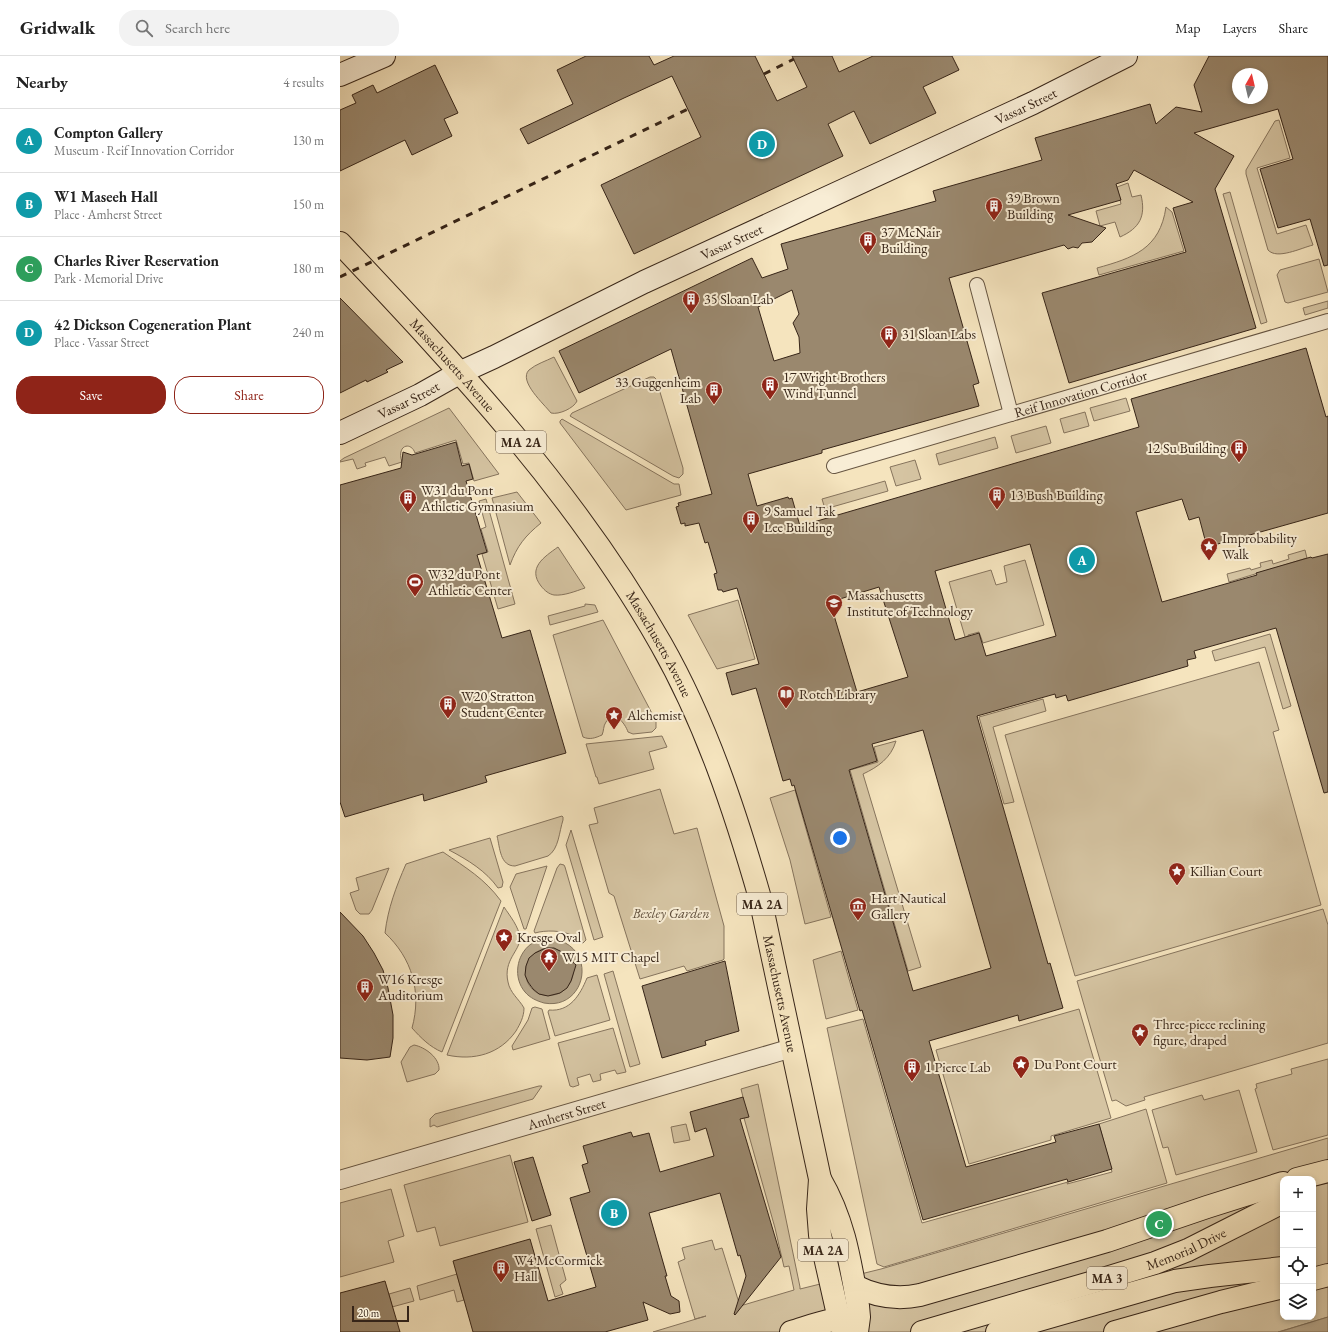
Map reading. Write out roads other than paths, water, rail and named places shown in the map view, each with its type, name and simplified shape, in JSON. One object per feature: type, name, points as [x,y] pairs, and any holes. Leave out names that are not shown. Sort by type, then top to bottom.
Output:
[{"type":"main road","points":[[345,68],[384,56]]},
{"type":"main road","name":"Vassar Street","points":[[340,433],[420,395],[459,373],[644,282],[1034,103],[1126,56]]},
{"type":"main road","name":"Massachusetts Avenue","points":[[340,243],[516,436],[551,480],[594,538],[624,582],[662,645],[683,686],[717,764],[748,854],[760,898],[820,1179],[818,1209],[820,1235],[849,1326]]},
{"type":"main road","points":[[1309,1176],[1328,1171]]},
{"type":"main road","name":"Massachusetts Avenue","points":[[820,1179],[833,1202],[843,1230],[855,1286],[858,1306],[849,1326]]},
{"type":"main road","points":[[1316,1186],[1328,1180]]},
{"type":"main road","points":[[855,1286],[869,1292],[885,1296],[901,1298],[920,1295],[1107,1241],[1280,1184]]},
{"type":"main road","name":"Memorial Drive","points":[[922,1332],[1155,1263],[1188,1250],[1280,1204]]},
{"type":"main road","points":[[1316,1265],[1328,1263]]},
{"type":"main road","name":"Memorial Drive","points":[[997,1332],[1175,1281],[1204,1276],[1280,1268]]},
{"type":"main road","points":[[1316,1278],[1328,1275]]},
{"type":"main road","points":[[1115,1332],[1221,1302],[1280,1288]]},
{"type":"main road","points":[[791,1332],[849,1326]]},
{"type":"street","points":[[977,285],[1011,414]]},
{"type":"street","name":"Reif Innovation Corridor","points":[[834,466],[1328,321]]},
{"type":"street","name":"Amherst Street","points":[[340,1180],[792,1048]]},
{"type":"railway","points":[[764,74],[794,59]]},
{"type":"railway","points":[[340,277],[688,109]]},
{"type":"place","name":"42 Dickson Cogeneration Plant","points":[[762,144]]},
{"type":"place","name":"39 Brown Building","points":[[994,221]]},
{"type":"place","name":"37 McNair Building","points":[[868,255]]},
{"type":"place","name":"35 Sloan Lab","points":[[691,314]]},
{"type":"place","name":"31 Sloan Labs","points":[[889,349]]},
{"type":"place","name":"17 Wright Brothers Wind Tunnel","points":[[770,400]]},
{"type":"place","name":"33 Guggenheim Lab","points":[[714,405]]},
{"type":"place","name":"12 Su Building","points":[[1239,463]]},
{"type":"place","name":"13 Bush Building","points":[[997,510]]},
{"type":"place","name":"W31 du Pont Athletic Gymnasium","points":[[408,513]]},
{"type":"place","name":"9 Samuel Tak Lee Building","points":[[751,534]]},
{"type":"place","name":"Compton Gallery","points":[[1082,560]]},
{"type":"place","name":"Improbability Walk","points":[[1209,561]]},
{"type":"place","name":"W32 du Pont Athletic Center","points":[[415,597]]},
{"type":"place","name":"Massachusetts Institute of Technology","points":[[834,618]]},
{"type":"place","name":"Rotch Library","points":[[786,709]]},
{"type":"place","name":"W20 Stratton Student Center","points":[[448,719]]},
{"type":"place","name":"Alchemist","points":[[614,730]]},
{"type":"place","name":"Killian Court","points":[[1177,886]]},
{"type":"place","name":"Hart Nautical Gallery","points":[[858,921]]},
{"type":"place","name":"Kresge Oval","points":[[504,952]]},
{"type":"place","name":"W15 MIT Chapel","points":[[549,972]]},
{"type":"place","name":"W16 Kresge Auditorium","points":[[365,1002]]},
{"type":"place","name":"Three-piece reclining figure, draped","points":[[1140,1047]]},
{"type":"place","name":"Du Pont Court","points":[[1021,1079]]},
{"type":"place","name":"1 Pierce Lab","points":[[912,1082]]},
{"type":"place","name":"W1 Maseeh Hall","points":[[614,1213]]},
{"type":"place","name":"Charles River Reservation","points":[[1159,1224]]},
{"type":"place","name":"W4 McCormick Hall","points":[[501,1283]]},
{"type":"park label","name":"Bexley Garden","points":[[671,913]]}]
